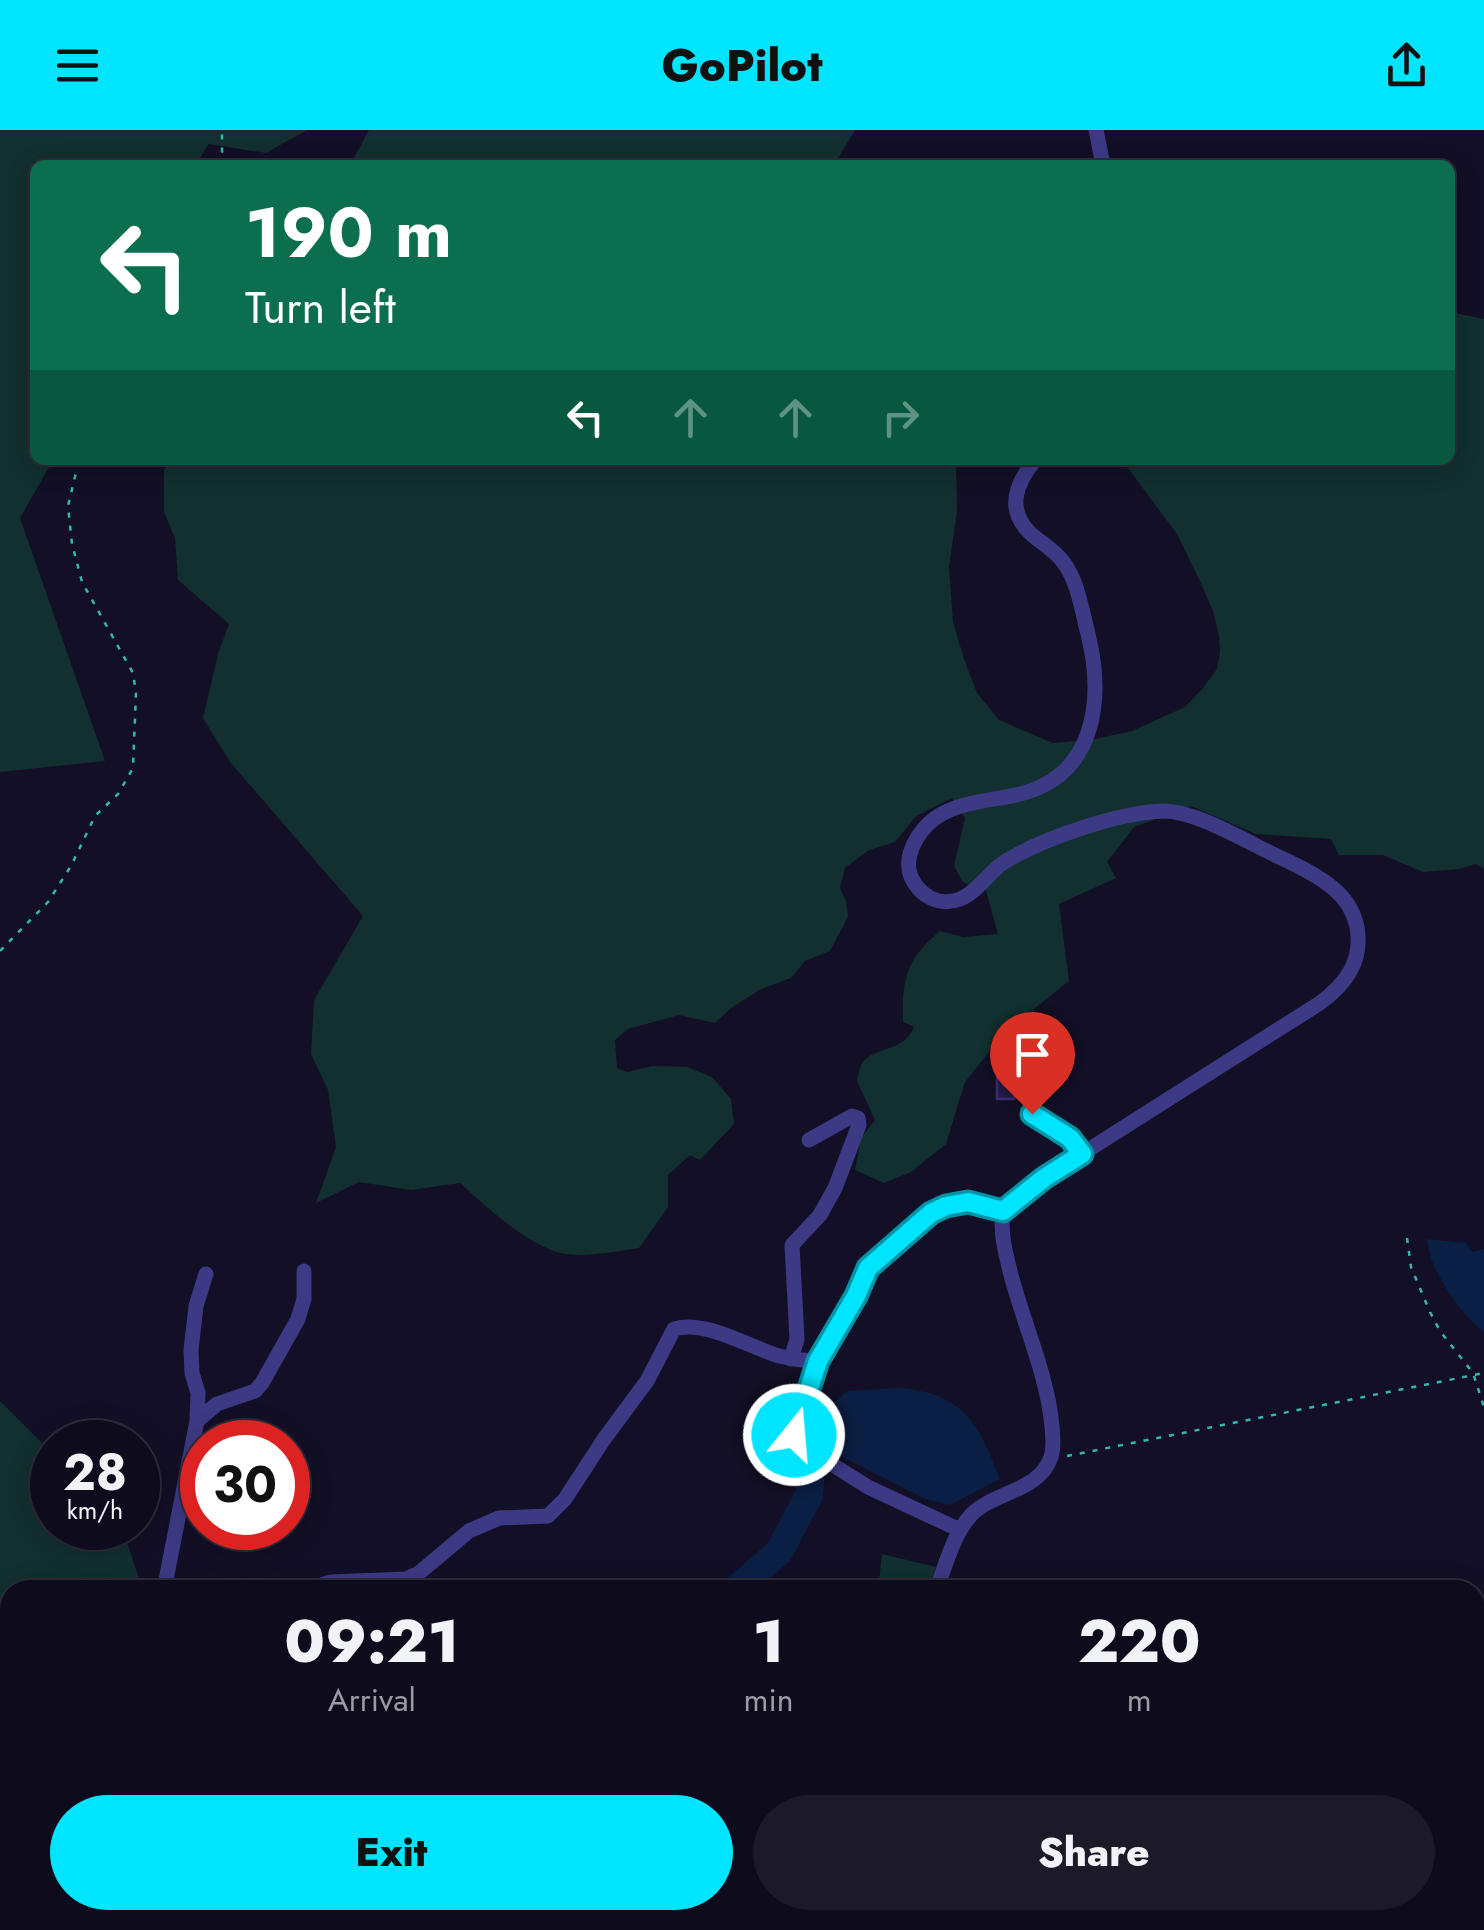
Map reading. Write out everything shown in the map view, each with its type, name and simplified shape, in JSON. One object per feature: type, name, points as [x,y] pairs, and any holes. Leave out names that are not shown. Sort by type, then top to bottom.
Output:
[{"type":"street","points":[[1096,130],[1102,160]]},
{"type":"street","points":[[940,1580],[960,1530],[974,1512],[1026,1484],[1051,1458],[1050,1408],[1002,1240],[1003,1211],[1044,1178],[1336,992],[1358,954],[1356,922],[1349,906],[1322,879],[1242,839],[1168,811],[1139,814],[1034,847],[1003,862],[962,899],[940,902],[923,895],[913,882],[908,868],[910,852],[917,837],[941,813],[1022,794],[1047,784],[1063,774],[1077,757],[1091,727],[1096,683],[1077,590],[1062,560],[1030,532],[1015,506],[1015,489],[1031,465]]},
{"type":"street","points":[[791,1359],[796,1338],[792,1246],[820,1215],[835,1188],[860,1125],[858,1118],[852,1116],[809,1140]]},
{"type":"street","points":[[960,1530],[868,1487],[802,1446],[794,1435],[818,1361],[868,1268],[931,1213],[946,1206],[968,1202],[1003,1211]]},
{"type":"street","points":[[198,1420],[217,1404],[262,1383],[298,1318],[304,1298],[304,1272]]},
{"type":"street","points":[[197,1420],[198,1393],[190,1350],[196,1306],[206,1274]]},
{"type":"street","points":[[381,1580],[406,1579],[419,1573],[469,1530],[499,1518],[548,1516],[566,1499],[647,1381],[674,1329],[680,1326],[720,1332],[776,1355],[818,1361]]},
{"type":"street","points":[[166,1580],[180,1508]]},
{"type":"lane","points":[[1032,1114],[1070,1138],[1082,1154]]},
{"type":"path","points":[[220,160],[222,130]]},
{"type":"path","points":[[0,950],[48,902],[95,816],[118,794],[132,768],[134,674],[82,582],[72,544],[68,506],[78,465]]},
{"type":"path","points":[[1407,1238],[1411,1267],[1430,1312],[1440,1331],[1474,1373],[1484,1407]]},
{"type":"path","points":[[1051,1458],[1484,1372]]},
{"type":"green space","points":[[0,130],[307,130],[266,153],[209,144],[198,160],[30,160],[30,465],[50,465],[20,518],[105,761],[0,772]]},
{"type":"green space","points":[[369,130],[855,130],[837,160],[353,160]]},
{"type":"green space","points":[[1455,313],[1484,319],[1484,869],[1476,864],[1423,872],[1383,855],[1339,855],[1331,839],[1256,834],[1191,806],[1134,827],[1107,862],[1116,878],[1059,904],[1069,981],[1005,1032],[965,1082],[946,1144],[911,1172],[884,1183],[855,1170],[861,1138],[875,1120],[857,1081],[861,1065],[872,1055],[902,1042],[914,1027],[903,1022],[905,982],[913,961],[929,941],[940,931],[963,937],[998,934],[986,891],[963,882],[954,866],[965,818],[952,798],[916,816],[895,842],[869,850],[845,868],[840,888],[848,917],[830,951],[805,961],[791,978],[761,989],[715,1023],[679,1015],[628,1029],[615,1040],[617,1068],[627,1072],[652,1066],[687,1067],[712,1077],[731,1099],[734,1124],[700,1160],[690,1155],[668,1175],[668,1207],[639,1248],[582,1255],[551,1250],[514,1229],[460,1183],[411,1190],[359,1182],[316,1203],[336,1147],[328,1090],[311,1054],[314,1000],[363,916],[230,762],[203,718],[229,624],[178,580],[175,538],[164,512],[167,465],[956,465],[957,511],[949,567],[953,622],[964,659],[977,693],[999,720],[1053,743],[1132,731],[1185,707],[1217,669],[1219,636],[1213,611],[1177,534],[1126,465],[1455,465]]},
{"type":"green space","points":[[0,1401],[30,1431],[30,1550],[129,1550],[140,1580],[0,1580]]},
{"type":"green space","points":[[882,1554],[936,1567],[931,1580],[879,1580]]},
{"type":"water","points":[[1427,1239],[1466,1243],[1472,1252],[1484,1249],[1484,1332],[1447,1290],[1433,1264]]},
{"type":"water","points":[[901,1388],[940,1397],[966,1415],[985,1442],[1000,1479],[950,1505],[925,1499],[813,1442],[829,1408],[847,1391]]},
{"type":"building","points":[[997,1056],[1033,1057],[1033,1072],[1015,1072],[1014,1099],[997,1099]]},
{"type":"waterway","points":[[747,1580],[779,1552],[809,1495],[813,1442],[829,1438]]},
{"type":"route","points":[[794,1435],[818,1361],[868,1268],[931,1213],[968,1202],[1003,1211],[1082,1154],[1070,1138],[1032,1114]]}]
